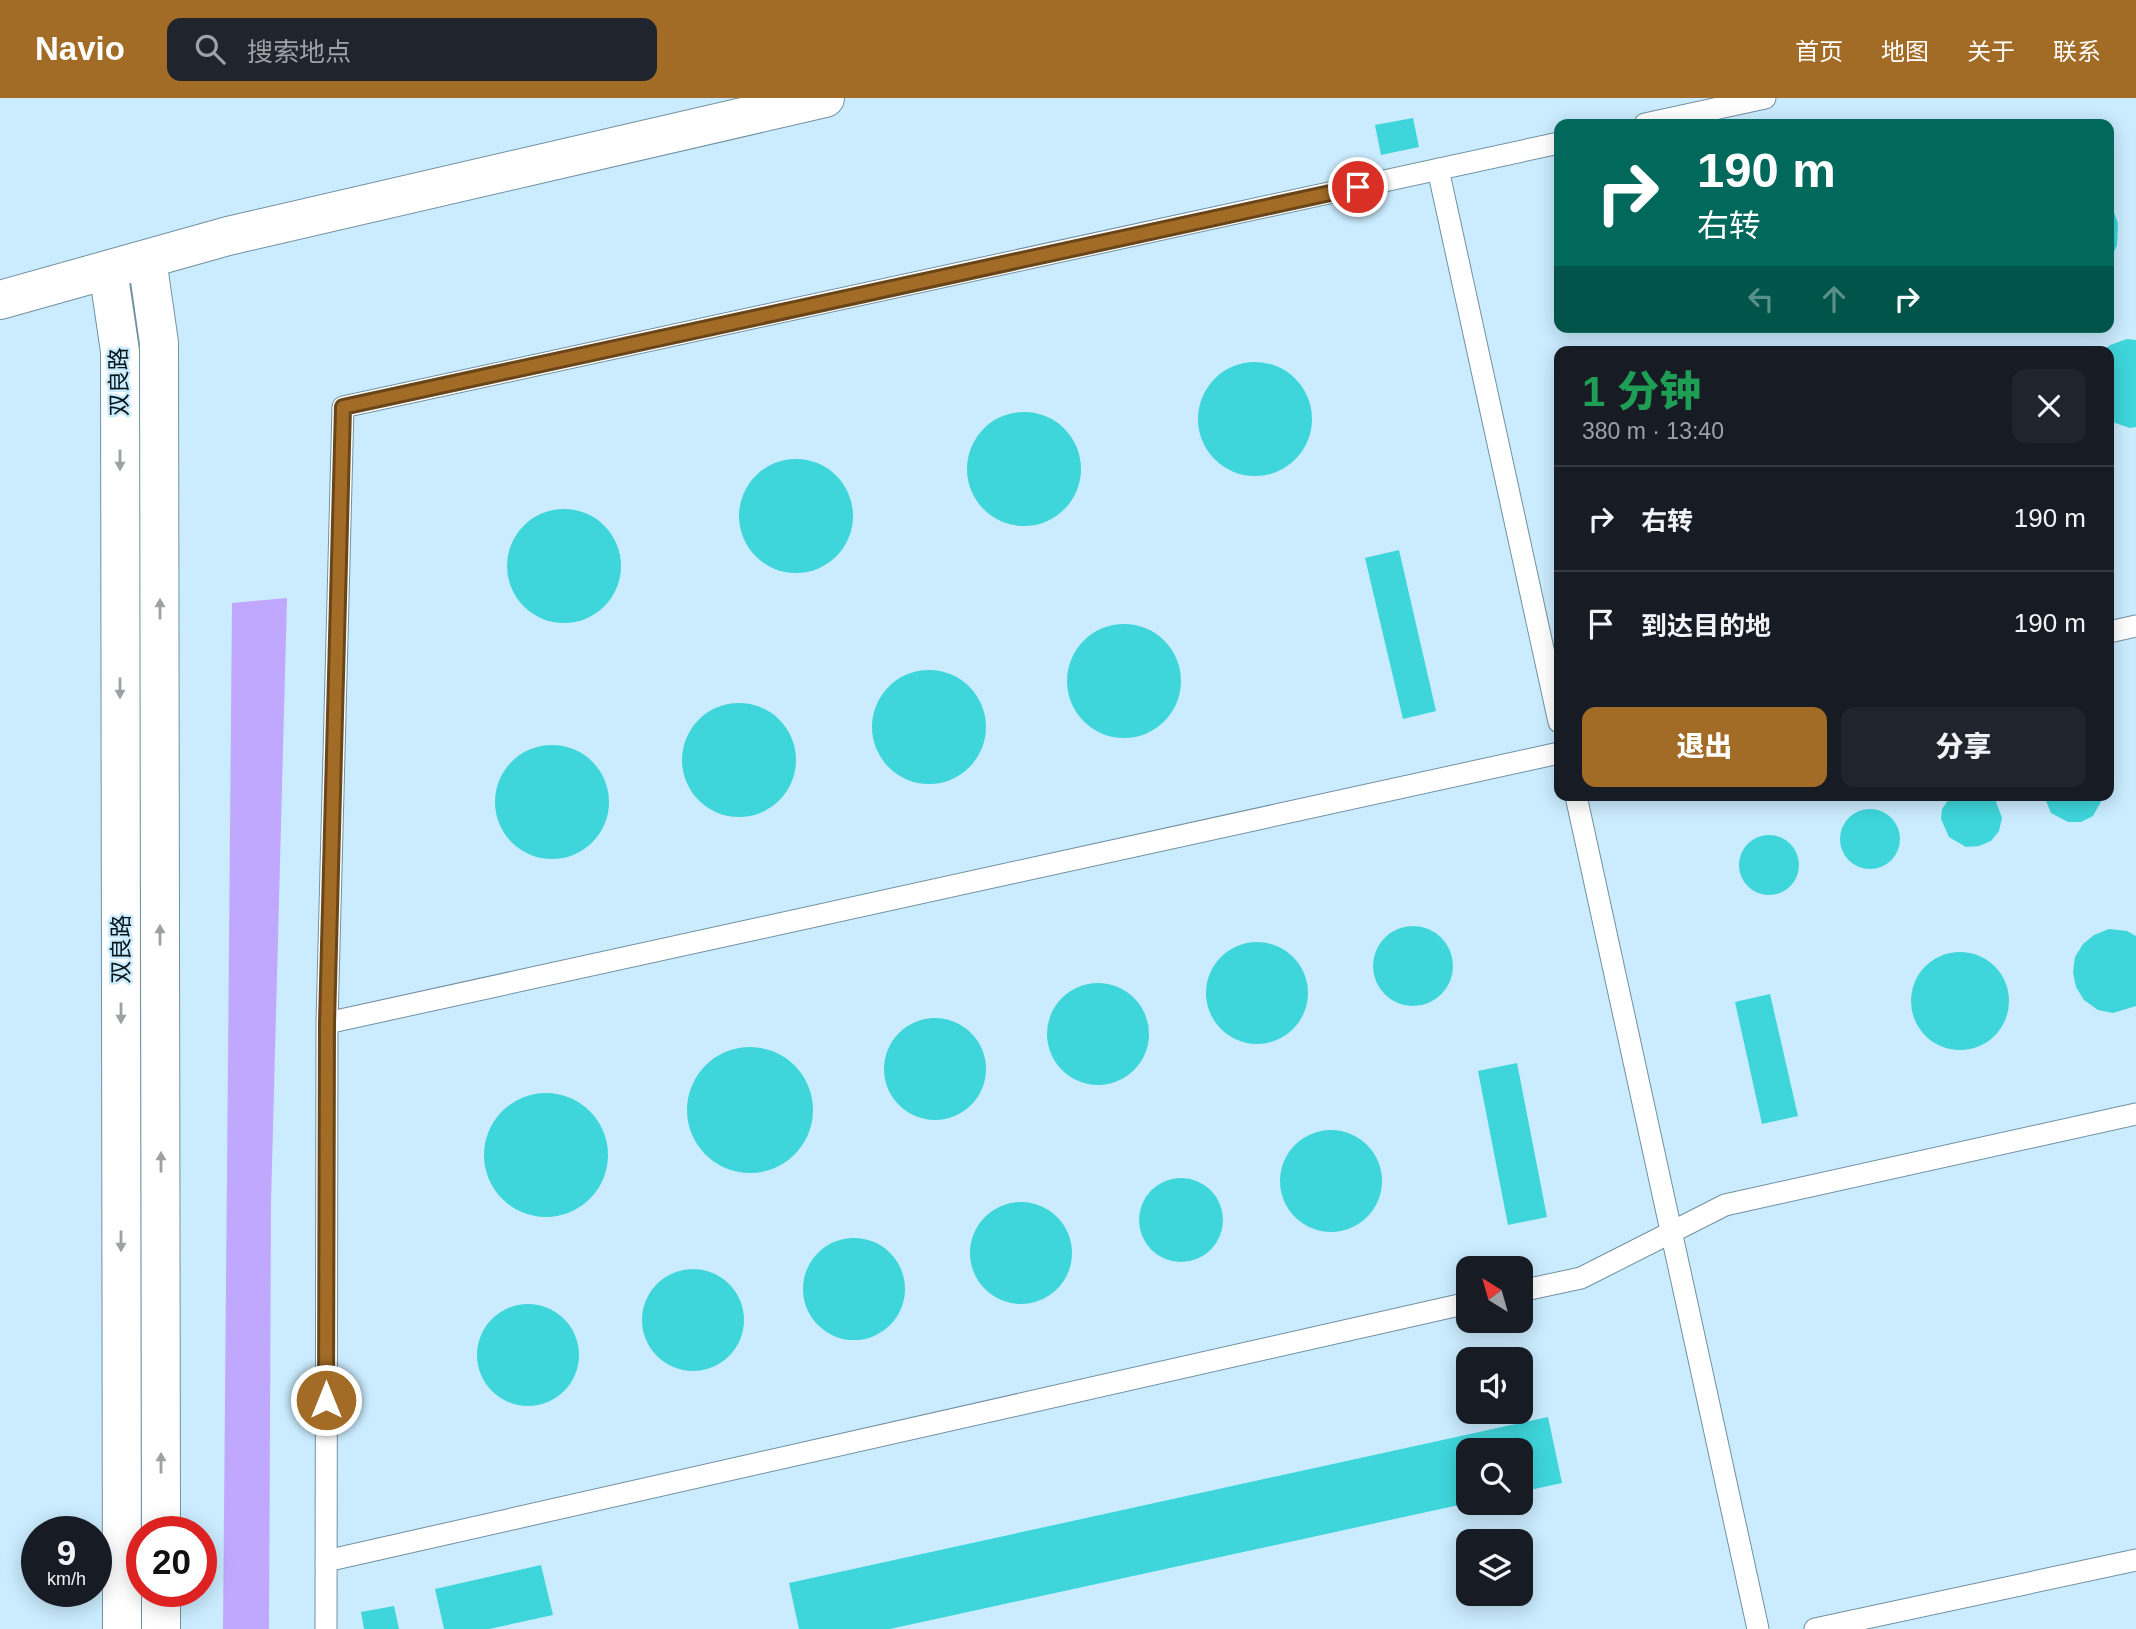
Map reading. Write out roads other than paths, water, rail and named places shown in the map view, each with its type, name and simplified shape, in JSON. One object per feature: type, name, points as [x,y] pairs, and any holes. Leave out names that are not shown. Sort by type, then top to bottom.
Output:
[{"type":"street","points":[[0,300],[228,236],[825,98]]},
{"type":"street","name":"双良路","points":[[146,259],[159,344],[161,1516]]},
{"type":"street","name":"双良路","points":[[108,270],[120,351],[122,1629]]},
{"type":"street","points":[[161,1607],[161,1629]]},
{"type":"lane","points":[[1668,119],[1765,98]]},
{"type":"lane","points":[[326,1629],[327,1023],[343,407],[1554,144]]},
{"type":"lane","points":[[1438,169],[1554,699]]},
{"type":"lane","points":[[2114,631],[2136,626]]},
{"type":"lane","points":[[327,1023],[1554,754]]},
{"type":"lane","points":[[1577,801],[1758,1629]]},
{"type":"lane","points":[[1533,1288],[1581,1278],[1725,1205],[2136,1114]]},
{"type":"lane","points":[[326,1561],[1456,1306]]},
{"type":"lane","points":[[1815,1629],[2136,1560]]}]
